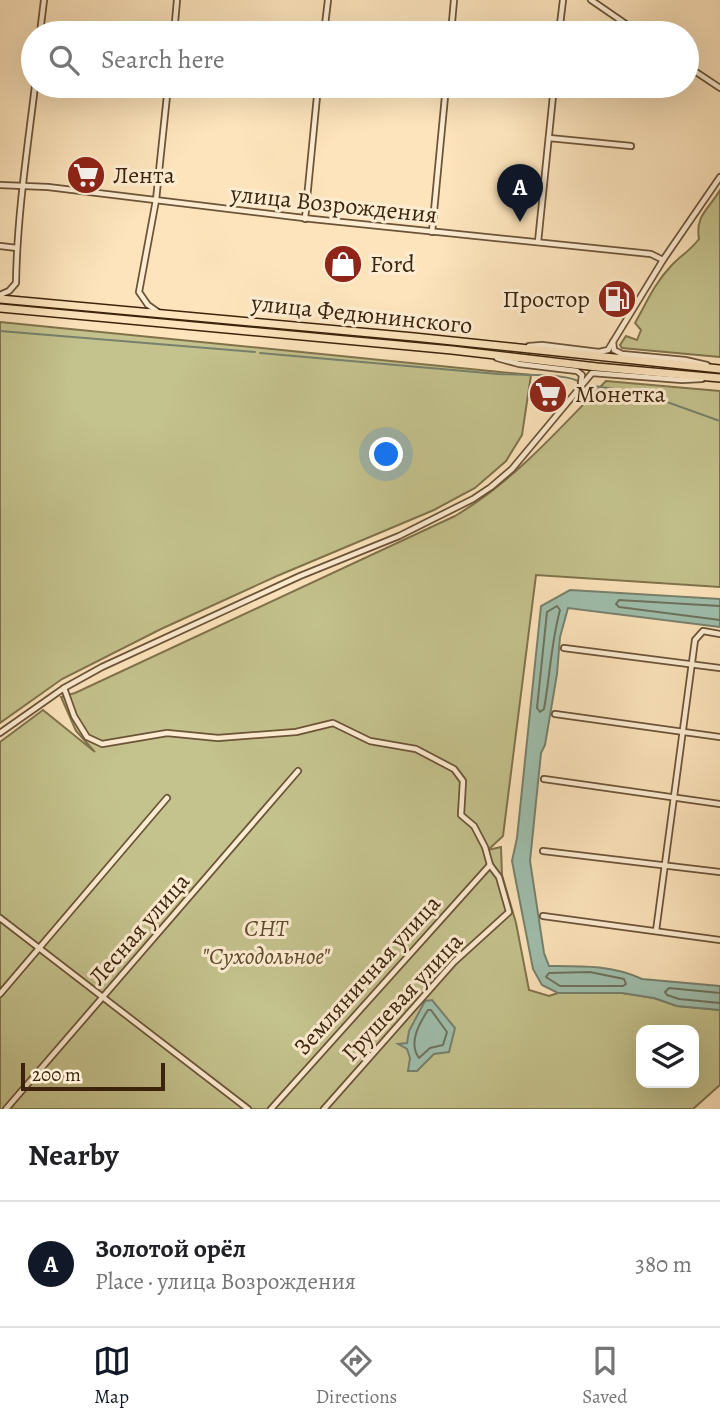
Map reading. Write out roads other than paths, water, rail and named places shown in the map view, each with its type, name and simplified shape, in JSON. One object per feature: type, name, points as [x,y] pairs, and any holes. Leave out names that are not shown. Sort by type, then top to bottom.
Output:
[{"type":"highway","name":"улица Федюнинского","points":[[0,297],[720,368]]},
{"type":"highway","name":"улица Федюнинского","points":[[0,308],[476,352],[720,378]]},
{"type":"street","points":[[41,21],[44,0]]},
{"type":"street","points":[[175,21],[177,0]]},
{"type":"street","points":[[325,21],[328,0]]},
{"type":"street","points":[[452,21],[454,0]]},
{"type":"street","points":[[560,21],[563,0]]},
{"type":"street","points":[[591,0],[622,21]]},
{"type":"street","points":[[699,74],[720,88]]},
{"type":"street","points":[[0,297],[16,283],[22,187],[33,98]]},
{"type":"street","points":[[161,313],[148,305],[139,292],[156,200],[168,98]]},
{"type":"street","points":[[305,219],[317,98]]},
{"type":"street","points":[[432,232],[445,98]]},
{"type":"street","points":[[538,242],[553,98]]},
{"type":"street","points":[[549,138],[631,146]]},
{"type":"street","points":[[505,347],[542,345],[599,352],[608,349],[663,260],[720,177]]},
{"type":"street","name":"улица Возрождения","points":[[0,185],[32,185],[305,219],[651,254],[663,260]]},
{"type":"street","points":[[0,246],[17,248]]},
{"type":"street","points":[[614,342],[614,350],[618,353],[685,360],[720,368]]},
{"type":"street","points":[[476,352],[519,364],[576,370],[582,377],[580,385]]},
{"type":"street","points":[[0,733],[64,688],[102,667],[300,576],[399,536],[473,499],[512,469],[589,375],[594,373],[682,380],[720,378]]},
{"type":"street","points":[[656,931],[696,636],[703,631],[720,634]]},
{"type":"street","points":[[564,648],[720,668]]},
{"type":"street","points":[[64,688],[74,716],[87,737],[102,744],[167,733],[218,738],[296,732],[333,723],[370,741],[416,749],[454,769],[463,781],[461,815],[474,826],[485,847],[490,865]]},
{"type":"street","points":[[555,714],[720,737]]},
{"type":"street","name":"Лесная улица","points":[[6,1109],[298,771]]},
{"type":"street","points":[[544,779],[720,804]]},
{"type":"street","points":[[0,994],[167,798]]},
{"type":"street","points":[[543,850],[720,872]]},
{"type":"street","name":"Грушевая улица","points":[[324,1109],[454,962],[509,912],[499,877],[490,865]]},
{"type":"street","name":"Земляничная улица","points":[[271,1109],[490,865]]},
{"type":"street","points":[[543,916],[720,940]]},
{"type":"street","points":[[0,918],[248,1109]]},
{"type":"water","points":[[570,590],[720,599],[720,627],[568,608],[560,637],[557,674],[545,745],[541,753],[530,861],[544,953],[549,966],[596,967],[642,979],[720,986],[720,1010],[677,1006],[654,998],[622,993],[558,993],[542,985],[533,969],[512,861],[517,838],[541,606]]},
{"type":"water","points":[[432,1000],[455,1028],[449,1052],[434,1054],[417,1071],[408,1071],[410,1058],[407,1049],[398,1044],[407,1043],[409,1031],[425,1001]]},
{"type":"waterway","points":[[0,331],[255,352]]},
{"type":"waterway","points":[[260,353],[498,374],[551,376],[578,381]]},
{"type":"waterway","points":[[587,385],[642,393],[720,421]]},
{"type":"place","name":"Лента","points":[[86,175]]},
{"type":"place","name":"Золотой орёл","points":[[520,222]]},
{"type":"place","name":"Ford","points":[[343,264]]},
{"type":"place","name":"Простор","points":[[617,299]]},
{"type":"place","name":"Монетка","points":[[548,394]]},
{"type":"park label","name":"СНТ \"Суходольное\"","points":[[266,942]]}]
